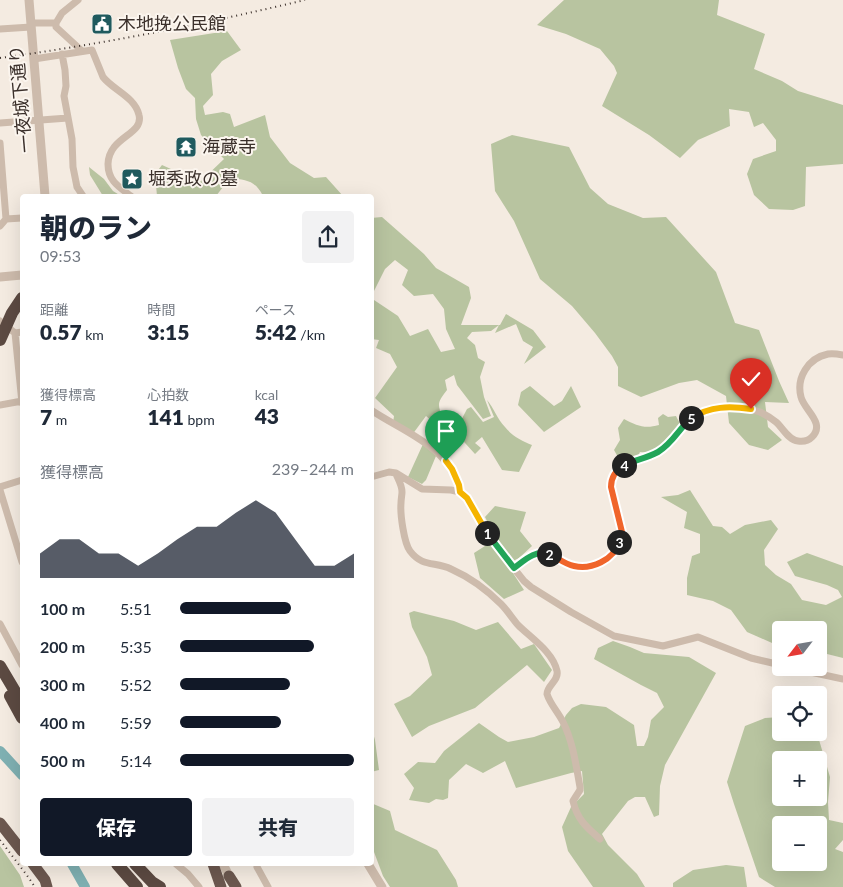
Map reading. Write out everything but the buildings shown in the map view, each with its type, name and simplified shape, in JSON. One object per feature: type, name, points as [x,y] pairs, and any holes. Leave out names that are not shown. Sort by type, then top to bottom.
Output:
[{"type":"highway","points":[[0,330],[11,307],[20,296]]},
{"type":"highway","points":[[0,340],[9,318],[20,301]]},
{"type":"highway","points":[[0,666],[20,700]]},
{"type":"highway","points":[[0,680],[20,715]]},
{"type":"highway","points":[[0,822],[20,847]]},
{"type":"highway","points":[[34,866],[45,880],[47,887]]},
{"type":"highway","points":[[111,866],[127,887]]},
{"type":"highway","points":[[119,866],[137,887]]},
{"type":"highway","points":[[128,866],[147,887]]},
{"type":"highway","points":[[137,866],[160,887]]},
{"type":"highway","points":[[214,866],[221,887]]},
{"type":"street","name":"一夜城下通り","points":[[29,0],[45,194]]},
{"type":"street","points":[[78,0],[62,13],[56,23],[56,27],[82,51]]},
{"type":"street","points":[[0,29],[56,23]]},
{"type":"street","points":[[34,59],[92,50],[102,77],[136,107],[140,116],[139,125],[115,145],[110,152],[108,161],[109,173],[113,182],[128,194]]},
{"type":"street","points":[[62,54],[66,86],[64,96],[72,139],[73,167],[77,187],[82,194]]},
{"type":"street","points":[[0,123],[68,118]]},
{"type":"street","points":[[0,143],[6,219],[0,226]]},
{"type":"street","points":[[6,219],[20,218]]},
{"type":"street","points":[[0,277],[20,275]]},
{"type":"street","points":[[0,321],[19,333],[20,356]]},
{"type":"street","points":[[514,568],[538,553],[550,554],[565,563],[580,567],[599,563],[611,556],[618,547],[622,532],[611,487],[611,480],[616,472],[622,466],[632,461],[657,452],[674,438],[684,424],[710,409],[731,407],[751,409],[767,415],[794,440],[806,441],[815,434],[817,426],[816,420],[800,395],[802,376],[808,365],[822,356],[832,354],[843,355]]},
{"type":"street","points":[[0,405],[20,402]]},
{"type":"street","points":[[374,412],[421,439],[446,461],[452,469],[460,492]]},
{"type":"street","points":[[374,475],[385,472],[396,473],[422,489],[460,492],[467,498],[488,536],[524,581],[614,636],[663,646],[698,637],[751,658],[772,663]]},
{"type":"street","points":[[396,473],[402,492],[401,505],[404,536],[410,552],[420,561],[448,567],[476,583],[503,606],[518,624],[535,639],[554,664],[558,674],[548,688],[547,694],[569,737],[575,760],[580,790],[573,801],[581,821],[600,839]]},
{"type":"street","points":[[20,481],[0,488],[20,555]]},
{"type":"street","points":[[0,624],[20,661]]},
{"type":"street","points":[[828,676],[843,679]]},
{"type":"street","points":[[178,866],[199,887]]},
{"type":"street","points":[[224,866],[233,883]]},
{"type":"street","points":[[369,866],[382,887]]},
{"type":"street","points":[[257,867],[268,887]]},
{"type":"green space","points":[[564,0],[719,0],[717,15],[765,34],[754,69],[782,81],[798,91],[843,105],[843,164],[806,167],[805,206],[793,210],[769,209],[754,195],[747,174],[753,159],[776,151],[776,140],[763,123],[754,127],[749,112],[729,109],[730,126],[698,140],[680,158],[649,135],[602,106],[617,73],[614,66],[600,49],[566,34],[537,25]]},
{"type":"green space","points":[[227,31],[241,50],[222,61],[211,74],[213,95],[203,106],[205,115],[223,112],[230,114],[234,127],[265,115],[270,137],[290,163],[314,178],[326,177],[341,194],[262,194],[250,182],[230,178],[218,194],[157,194],[155,174],[162,165],[200,182],[224,159],[201,135],[196,119],[195,98],[186,89],[170,40]]},
{"type":"green space","points":[[512,135],[569,147],[590,188],[608,204],[643,218],[666,217],[716,272],[735,323],[759,330],[789,403],[765,402],[768,427],[782,440],[768,450],[749,445],[729,423],[726,396],[697,380],[679,383],[641,397],[618,386],[618,367],[612,356],[572,306],[540,279],[514,221],[495,191],[491,144]]},
{"type":"green space","points":[[89,167],[104,179],[113,191],[118,194],[102,194],[90,175]]},
{"type":"green space","points":[[382,217],[424,254],[436,268],[469,287],[471,298],[461,325],[499,325],[491,331],[472,332],[467,338],[475,345],[478,358],[485,362],[480,377],[484,397],[491,416],[483,419],[457,385],[454,375],[445,380],[447,390],[439,405],[442,416],[435,424],[426,416],[412,435],[393,423],[394,416],[375,398],[397,367],[390,354],[376,348],[379,340],[374,339],[374,300],[398,316],[410,336],[428,329],[441,352],[455,349],[446,329],[444,309],[433,294],[414,296],[402,285],[408,270],[395,260],[385,269],[374,291],[374,218]]},
{"type":"green space","points":[[506,314],[533,330],[546,347],[524,364],[533,347],[523,341],[516,324],[495,333]]},
{"type":"green space","points":[[530,386],[554,406],[562,401],[571,386],[581,407],[544,432],[518,405],[521,392]]},
{"type":"green space","points":[[487,400],[508,430],[517,438],[532,445],[519,472],[502,470],[482,437],[475,443],[481,448],[475,454],[455,432],[467,409],[471,407],[483,422],[494,417]]},
{"type":"green space","points":[[663,414],[668,417],[676,416],[680,423],[673,435],[651,452],[640,452],[637,458],[628,463],[619,459],[614,450],[620,440],[618,428],[624,419],[649,427],[659,425],[658,418]]},
{"type":"green space","points":[[423,444],[436,456],[426,480],[422,484],[408,477]]},
{"type":"green space","points":[[690,490],[713,526],[722,527],[730,534],[745,525],[771,520],[778,529],[764,550],[765,565],[776,575],[791,584],[802,600],[826,605],[842,597],[838,590],[827,585],[795,576],[787,562],[807,553],[843,566],[843,658],[828,654],[828,621],[772,621],[772,643],[747,632],[731,610],[713,601],[687,595],[687,578],[692,556],[700,553],[700,534],[684,528],[687,512],[661,497],[678,495]]},
{"type":"green space","points":[[495,506],[526,512],[520,531],[532,546],[519,558],[507,564],[524,590],[504,599],[480,578],[474,553],[496,539],[485,517]]},
{"type":"green space","points":[[414,611],[454,621],[476,630],[498,622],[521,649],[534,644],[552,670],[544,682],[527,665],[475,708],[429,726],[412,737],[394,704],[410,696],[432,675],[427,657],[412,627],[409,613]]},
{"type":"green space","points":[[613,641],[644,653],[689,657],[716,673],[665,765],[660,786],[659,815],[654,817],[645,797],[635,797],[628,801],[602,834],[608,845],[637,874],[645,887],[593,887],[568,851],[562,827],[571,807],[584,794],[582,771],[516,788],[505,761],[483,773],[466,764],[449,780],[448,798],[443,800],[436,799],[429,803],[409,800],[414,788],[404,774],[418,762],[435,763],[444,751],[479,723],[508,742],[534,737],[559,728],[572,708],[581,704],[606,707],[634,725],[637,746],[644,746],[648,737],[651,720],[664,707],[657,693],[594,659],[598,648]]},
{"type":"green space","points":[[765,718],[772,718],[772,741],[819,741],[822,751],[772,751],[772,806],[827,806],[827,767],[830,777],[829,820],[843,823],[843,840],[835,849],[843,852],[843,887],[775,887],[759,877],[727,782],[745,726]]},
{"type":"green space","points":[[374,736],[375,740],[379,770],[374,771]]},
{"type":"green space","points":[[374,804],[390,811],[395,830],[437,850],[456,880],[458,887],[390,887],[383,876],[374,852]]},
{"type":"green space","points":[[0,846],[20,875],[24,887],[0,887]]},
{"type":"green space","points":[[726,865],[744,867],[747,887],[673,887],[673,883],[693,870]]},
{"type":"waterway","points":[[0,751],[20,773]]},
{"type":"waterway","points":[[73,866],[85,887]]},
{"type":"railway","points":[[0,58],[153,33],[305,0]]},
{"type":"railway","points":[[0,840],[35,887]]},
{"type":"place","name":"木地挽公民館","points":[[102,24]]},
{"type":"place","name":"海蔵寺","points":[[186,147]]},
{"type":"place","name":"堀秀政の墓","points":[[132,179]]},
{"type":"route","points":[[446,461],[452,469],[460,492],[467,498],[488,536],[514,568],[538,553],[550,554],[572,566],[589,566],[605,560],[618,547],[622,532],[611,487],[611,480],[618,469],[632,461],[657,452],[674,438],[684,424],[701,413],[710,409],[731,407],[751,409]]}]
